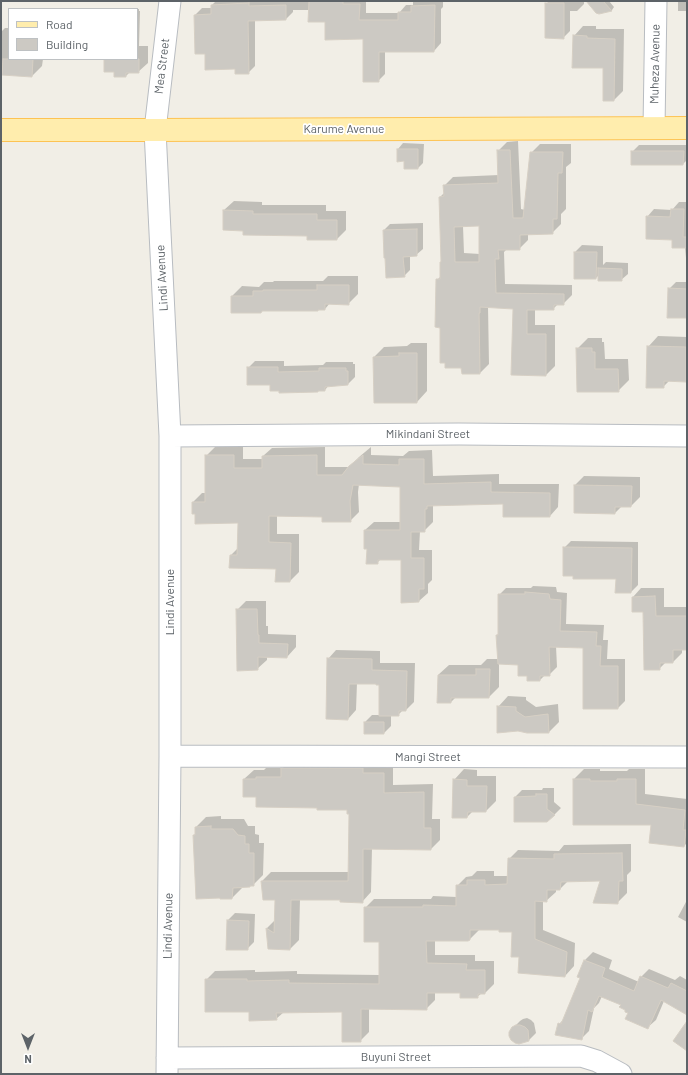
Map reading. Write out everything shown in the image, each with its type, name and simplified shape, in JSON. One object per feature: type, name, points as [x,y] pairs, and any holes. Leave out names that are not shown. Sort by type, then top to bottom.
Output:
[{"type":"main road","name":"Karume Avenue","points":[[1,130],[687,128]]},
{"type":"street","name":"Mea Street","points":[[155,130],[170,1]]},
{"type":"street","name":"Muheza Avenue","points":[[654,128],[656,1]]},
{"type":"street","name":"Lindi Avenue","points":[[155,130],[170,436],[170,756],[167,1066]]},
{"type":"street","name":"Mikindani Street","points":[[170,436],[451,434],[687,436]]},
{"type":"street","name":"Mangi Street","points":[[170,756],[687,757]]},
{"type":"street","name":"Buyuni Street","points":[[167,1066],[581,1056],[597,1061],[621,1074]]},
{"type":"building","points":[[309,1],[343,1],[343,4],[360,4],[359,20],[398,20],[398,12],[411,12],[411,6],[435,5],[434,52],[379,52],[379,82],[363,82],[363,39],[325,40],[325,22],[308,22]]},
{"type":"building","points":[[586,1],[603,1],[612,11],[599,14],[596,13]]},
{"type":"building","points":[[249,3],[249,6],[286,5],[286,20],[248,21],[249,74],[235,74],[235,69],[205,70],[205,54],[195,54],[194,15],[211,14],[211,5]]},
{"type":"building","points":[[545,3],[564,3],[564,39],[545,38]]},
{"type":"building","points":[[573,35],[587,36],[587,38],[615,39],[614,101],[603,101],[603,68],[572,68]]},
{"type":"building","points":[[3,59],[33,60],[32,77],[2,75]]},
{"type":"building","points":[[139,59],[139,73],[126,73],[126,77],[114,77],[114,72],[104,72],[104,60]]},
{"type":"building","points":[[397,149],[418,149],[418,169],[404,169],[404,161],[397,162]]},
{"type":"building","points":[[497,150],[510,150],[513,218],[523,218],[530,152],[563,152],[562,173],[558,173],[557,219],[553,219],[553,234],[520,235],[520,250],[498,250],[499,259],[495,259],[496,293],[564,294],[564,305],[554,305],[554,310],[527,310],[527,334],[546,334],[546,376],[511,375],[513,309],[480,307],[480,374],[462,374],[461,368],[445,368],[445,363],[440,363],[440,328],[435,327],[436,279],[440,279],[441,262],[439,197],[444,196],[443,185],[498,183]],"holes":[[[479,226],[479,262],[455,262],[454,227]]]},
{"type":"building","points":[[631,151],[684,151],[683,165],[631,165]]},
{"type":"building","points":[[671,209],[684,209],[683,237],[687,237],[687,248],[672,248],[672,240],[646,239],[646,216],[670,217]]},
{"type":"building","points":[[223,210],[253,211],[253,214],[317,214],[317,220],[337,220],[337,240],[307,240],[307,236],[243,235],[243,231],[223,230]]},
{"type":"building","points":[[417,229],[417,256],[403,257],[405,277],[386,278],[383,230]]},
{"type":"building","points":[[574,252],[597,252],[596,279],[574,279]]},
{"type":"building","points":[[598,268],[622,269],[622,281],[598,281]]},
{"type":"building","points":[[317,285],[349,285],[349,305],[325,304],[325,310],[318,311],[262,311],[261,313],[231,313],[231,296],[253,296],[253,291],[263,290],[317,290]]},
{"type":"building","points":[[668,288],[687,289],[687,318],[667,318]]},
{"type":"building","points":[[647,346],[686,347],[686,382],[664,381],[664,388],[646,388]]},
{"type":"building","points":[[576,348],[592,348],[592,352],[595,352],[595,369],[618,369],[619,392],[577,392]]},
{"type":"building","points":[[399,353],[417,353],[417,403],[374,403],[373,357],[399,356]]},
{"type":"building","points":[[247,367],[278,367],[278,372],[319,371],[319,368],[346,368],[346,371],[348,371],[348,385],[325,387],[325,391],[318,392],[279,393],[279,391],[270,391],[270,385],[247,385]]},
{"type":"building","points":[[205,455],[234,455],[234,468],[262,468],[262,456],[317,455],[317,475],[342,475],[349,466],[363,455],[363,464],[399,465],[399,459],[424,459],[424,484],[491,482],[491,492],[550,493],[550,517],[503,517],[503,504],[427,506],[427,509],[425,509],[425,532],[411,532],[411,558],[424,558],[424,589],[419,589],[419,602],[401,603],[401,560],[378,560],[378,564],[366,564],[367,549],[364,549],[364,530],[400,530],[400,487],[353,485],[350,501],[351,522],[322,522],[322,517],[269,516],[269,542],[291,543],[290,582],[275,582],[276,569],[229,568],[230,555],[237,555],[238,523],[195,524],[195,514],[192,514],[192,502],[205,502]]},
{"type":"building","points":[[574,485],[632,486],[631,507],[615,507],[615,514],[574,513]]},
{"type":"building","points":[[563,547],[632,548],[631,593],[615,593],[616,579],[573,579],[573,576],[563,576]]},
{"type":"building","points":[[525,592],[549,594],[550,599],[561,600],[560,631],[597,632],[596,646],[601,646],[600,666],[618,666],[618,709],[583,709],[583,648],[549,647],[550,676],[540,676],[540,681],[527,681],[527,676],[518,676],[518,665],[498,664],[496,635],[498,635],[498,594],[525,594]]},
{"type":"building","points":[[655,596],[656,616],[687,616],[687,650],[673,650],[673,663],[660,663],[660,670],[644,670],[643,612],[632,612],[632,597]]},
{"type":"building","points":[[236,609],[257,609],[259,643],[288,644],[287,658],[258,657],[258,670],[237,671]]},
{"type":"building","points":[[327,658],[372,659],[372,670],[407,671],[406,711],[399,711],[399,716],[379,716],[379,685],[349,684],[348,720],[326,719]]},
{"type":"building","points":[[476,669],[490,669],[489,698],[451,698],[451,703],[437,703],[438,675],[476,675]]},
{"type":"building","points":[[497,706],[516,707],[516,711],[525,717],[548,714],[549,733],[527,733],[518,731],[497,733]]},
{"type":"building","points":[[364,722],[384,722],[384,734],[364,734]]},
{"type":"building","points":[[281,768],[363,768],[363,773],[384,773],[384,793],[424,792],[424,828],[431,828],[431,850],[363,849],[363,903],[340,902],[340,900],[291,900],[290,950],[268,949],[266,928],[274,933],[275,900],[263,900],[261,881],[348,881],[349,814],[347,814],[347,810],[256,807],[256,797],[243,797],[243,779],[256,779],[256,777],[281,777]]},
{"type":"building","points":[[453,779],[467,780],[467,786],[487,786],[486,812],[468,812],[467,818],[452,818]]},
{"type":"building","points":[[573,779],[590,779],[590,781],[617,781],[617,779],[636,779],[636,804],[685,810],[683,830],[686,830],[684,847],[649,843],[651,825],[573,825]]},
{"type":"building","points":[[536,794],[547,794],[547,809],[555,815],[547,822],[514,822],[514,797],[536,796]]},
{"type":"building","points":[[211,826],[211,829],[233,829],[238,835],[245,836],[245,844],[249,844],[249,853],[254,853],[254,886],[233,888],[232,899],[196,899],[193,835],[195,835],[195,827]]},
{"type":"building","points":[[622,853],[623,881],[619,881],[618,904],[593,903],[600,881],[561,882],[560,890],[547,890],[547,902],[535,901],[535,939],[567,952],[565,977],[518,973],[519,957],[511,957],[512,932],[499,932],[499,930],[470,930],[470,940],[468,941],[426,941],[427,963],[467,964],[466,970],[485,970],[485,994],[478,994],[478,998],[460,998],[460,993],[427,993],[427,1010],[361,1009],[361,1042],[342,1042],[342,1012],[276,1013],[277,1020],[249,1021],[249,1012],[205,1012],[205,979],[247,979],[247,981],[289,980],[289,983],[379,984],[379,942],[364,942],[364,907],[423,907],[423,905],[456,906],[456,885],[467,885],[467,880],[485,880],[485,885],[507,884],[508,858],[554,859],[554,854]]},
{"type":"building","points":[[227,920],[249,921],[248,950],[226,950]]},
{"type":"building","points":[[584,960],[605,968],[602,977],[634,991],[640,976],[668,988],[671,983],[687,991],[687,1015],[661,1000],[648,1029],[625,1019],[628,1013],[619,1007],[621,1005],[599,996],[592,1012],[588,1010],[582,1040],[555,1035],[558,1023],[561,1024],[580,978],[577,977]]},
{"type":"building","points":[[687,1021],[687,1051],[673,1041]]},
{"type":"building","points":[[516,1025],[525,1027],[528,1030],[529,1041],[519,1044],[511,1040],[509,1032],[512,1027]]}]
